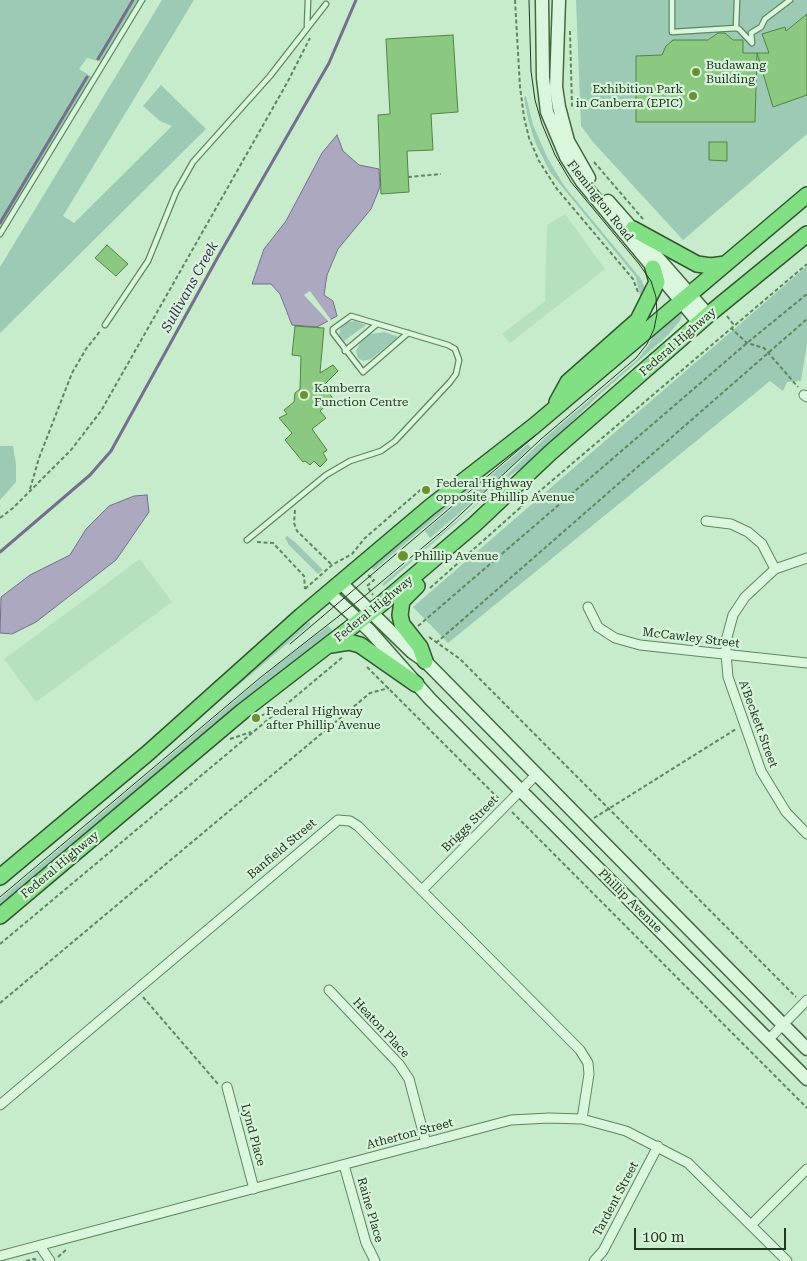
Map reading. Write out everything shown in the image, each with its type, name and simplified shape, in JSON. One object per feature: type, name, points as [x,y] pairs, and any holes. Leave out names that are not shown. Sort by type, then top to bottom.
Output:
[{"type":"highway","points":[[0,877],[148,753],[251,659],[430,507],[552,410],[807,195]]},
{"type":"highway","points":[[639,225],[697,264],[711,266],[725,264]]},
{"type":"highway","name":"Federal Highway","points":[[0,916],[244,710],[365,617],[475,524],[550,453],[703,319],[807,234]]},
{"type":"highway","points":[[552,410],[568,382],[638,320],[657,282],[653,268]]},
{"type":"highway","points":[[425,661],[420,647],[401,622],[401,604],[408,593],[465,546],[475,524]]},
{"type":"highway","points":[[329,646],[346,642],[360,645],[416,684]]},
{"type":"main road","name":"Flemington Road","points":[[542,0],[543,78],[547,112],[559,143],[582,182],[653,268],[685,297]]},
{"type":"main road","name":"Flemington Road","points":[[559,0],[556,87],[568,141],[591,180],[639,225],[685,297],[703,319]]},
{"type":"main road","name":"Phillip Avenue","points":[[341,583],[416,684],[807,1079]]},
{"type":"main road","name":"Phillip Avenue","points":[[329,593],[425,661],[807,1049]]},
{"type":"street","points":[[706,521],[731,524],[748,532],[762,544],[775,570]]},
{"type":"street","name":"A'Beckett Street","points":[[807,558],[775,570],[745,597],[733,615],[726,641],[728,677],[761,771],[786,812],[807,834]]},
{"type":"street","name":"McCawley Street","points":[[588,607],[598,627],[615,638],[640,645],[807,663]]},
{"type":"street","name":"Briggs Street","points":[[422,890],[536,775]]},
{"type":"street","name":"Banfield Street","points":[[0,1105],[338,820],[350,821],[358,826],[580,1050],[588,1063],[589,1074],[582,1119]]},
{"type":"street","name":"Heaton Place","points":[[329,990],[399,1064],[409,1079],[426,1143]]},
{"type":"street","points":[[768,1040],[805,1002]]},
{"type":"street","name":"Lynd Place","points":[[228,1088],[254,1189]]},
{"type":"street","name":"Atherton Street","points":[[0,1256],[511,1120],[549,1118],[582,1119],[626,1131],[688,1163],[752,1224],[787,1261]]},
{"type":"street","name":"Tardent Street","points":[[594,1261],[603,1251],[658,1146]]},
{"type":"street","name":"Raine Place","points":[[344,1165],[366,1243],[374,1261]]},
{"type":"street","points":[[752,1224],[807,1169]]},
{"type":"street","points":[[40,1246],[50,1261]]},
{"type":"lane","points":[[0,234],[142,0]]},
{"type":"lane","points":[[307,28],[308,0]]},
{"type":"lane","points":[[672,0],[672,32],[736,28],[752,43],[751,32],[761,27],[765,19],[790,0]]},
{"type":"lane","points":[[736,28],[737,0]]},
{"type":"lane","points":[[105,325],[148,260],[176,192],[193,162],[251,99],[326,4]]},
{"type":"lane","points":[[247,540],[326,475],[350,461],[381,451],[395,442],[450,382],[458,368],[459,360],[455,349],[408,333],[351,316],[332,329],[332,334],[363,372],[408,333]]},
{"type":"lane","points":[[346,351],[377,324]]},
{"type":"path","points":[[570,28],[572,113]]},
{"type":"path","points":[[0,518],[30,492],[71,450],[101,411],[288,83],[314,31]]},
{"type":"path","points":[[593,161],[639,225]]},
{"type":"path","points":[[408,177],[441,174]]},
{"type":"path","points":[[428,589],[733,324],[807,264]]},
{"type":"path","points":[[418,626],[747,343],[807,294]]},
{"type":"path","points":[[805,1002],[460,659],[436,642],[807,319]]},
{"type":"path","points":[[733,324],[732,328],[747,343],[756,344],[764,348],[806,396]]},
{"type":"path","points":[[30,492],[39,458],[72,374],[86,349],[105,325]]},
{"type":"path","points":[[255,542],[273,543],[304,576],[305,589],[332,565],[352,554],[365,538],[417,495],[425,486],[428,489]]},
{"type":"path","points":[[297,506],[294,517],[298,531],[332,565]]},
{"type":"path","points":[[0,944],[340,658]]},
{"type":"path","points":[[361,660],[807,1108]]},
{"type":"path","points":[[0,1003],[370,693],[389,688]]},
{"type":"path","points":[[256,718],[272,711],[276,712]]},
{"type":"path","points":[[585,825],[610,807],[745,725]]},
{"type":"path","points":[[136,989],[215,1082],[228,1088]]},
{"type":"path","points":[[61,1260],[62,1256],[71,1246]]},
{"type":"path","points":[[26,1261],[34,1259],[38,1261]]},
{"type":"green space","points":[[0,0],[139,0],[102,62],[87,58],[79,69],[92,77],[0,230]]},
{"type":"green space","points":[[162,0],[194,0],[63,216],[74,223],[172,126],[160,121],[143,106],[161,85],[206,129],[0,333],[0,267]]},
{"type":"green space","name":"Exhibition Park in Canberra (EPIC)","points":[[576,0],[807,0],[807,134],[683,240],[593,142],[581,126]]},
{"type":"green space","points":[[526,96],[533,125],[548,159],[565,187],[641,279],[646,290],[641,300],[636,277],[550,172],[535,142],[528,119],[524,97]]},
{"type":"green space","points":[[565,214],[605,269],[510,343],[502,334],[545,301],[547,225]]},
{"type":"green space","points":[[807,266],[807,344],[801,381],[787,382],[783,391],[770,381],[448,643],[413,607]]},
{"type":"green space","points":[[680,309],[683,311],[680,321],[666,337],[599,395],[530,463],[512,474],[384,586],[382,584],[472,508],[547,436],[638,359],[649,344],[656,329]]},
{"type":"green space","points":[[355,321],[366,325],[344,341],[339,335],[341,326],[347,322]]},
{"type":"green space","points":[[385,332],[398,337],[371,359],[363,361],[358,358],[356,351],[360,343],[371,334]]},
{"type":"green space","points":[[623,359],[374,570],[371,567],[374,561]]},
{"type":"green space","points":[[528,444],[531,447],[484,492],[430,538],[425,531]]},
{"type":"green space","points":[[0,446],[13,446],[16,482],[0,500]]},
{"type":"green space","points":[[287,536],[323,570],[318,574],[289,545],[285,538]]},
{"type":"green space","points":[[140,559],[172,602],[36,702],[4,659]]},
{"type":"green space","points":[[309,622],[311,624],[0,887],[0,883],[216,697],[248,675]]},
{"type":"green space","points":[[328,626],[332,630],[326,639],[0,907],[0,899],[277,665]]},
{"type":"shaded area","points":[[337,135],[343,151],[359,165],[379,169],[380,187],[371,209],[338,249],[327,275],[324,295],[333,301],[337,316],[317,327],[292,325],[280,294],[271,284],[252,284],[264,249],[286,221],[322,153]]},
{"type":"shaded area","points":[[147,495],[149,512],[116,560],[36,622],[12,634],[0,633],[1,597],[30,575],[70,555],[86,529],[109,506],[134,496]]},
{"type":"pier","points":[[310,291],[331,320],[329,322],[304,295]]},
{"type":"building","points":[[807,14],[807,95],[773,107],[757,53],[769,53],[762,34],[785,27],[786,31]]},
{"type":"building","name":"Budawang Building","points":[[718,33],[725,33],[733,40],[743,40],[743,53],[757,53],[755,122],[636,122],[636,56],[662,55],[666,46],[673,40],[708,40]]},
{"type":"building","points":[[453,35],[458,112],[431,114],[433,150],[407,151],[409,192],[381,194],[378,115],[390,114],[386,39]]},
{"type":"building","points":[[709,142],[727,142],[727,161],[709,160]]},
{"type":"building","points":[[107,245],[128,264],[116,276],[95,258]]},
{"type":"building","name":"Kamberra Function Centre","points":[[295,326],[324,328],[320,373],[333,365],[338,371],[324,385],[333,399],[320,411],[326,418],[312,429],[327,450],[323,453],[327,460],[320,467],[314,461],[310,465],[305,461],[303,462],[285,440],[292,433],[279,418],[287,414],[284,410],[294,402],[295,393],[300,389],[301,356],[292,355]]},
{"type":"waterway","points":[[98,59],[133,0]]},
{"type":"waterway","name":"Sullivans Creek","points":[[0,552],[90,475],[111,451],[219,255],[329,63],[356,0]]},
{"type":"waterway","points":[[0,223],[87,77]]},
{"type":"tram line","points":[[0,897],[261,677],[367,594],[446,528],[540,440],[636,358],[647,344],[654,329],[657,314],[656,297],[651,281],[571,182],[555,155],[542,124],[535,100],[531,71],[529,0]]},
{"type":"tram line","points":[[290,644],[536,435]]},
{"type":"place","name":"Budawang Building","points":[[696,72]]},
{"type":"place","name":"Exhibition Park in Canberra (EPIC)","points":[[693,96]]},
{"type":"place","name":"Kamberra Function Centre","points":[[304,395]]},
{"type":"place","name":"Federal Highway opposite Phillip Avenue","points":[[426,490]]},
{"type":"place","name":"Phillip Avenue","points":[[403,556]]},
{"type":"place","name":"Federal Highway after Phillip Avenue","points":[[256,718]]}]
